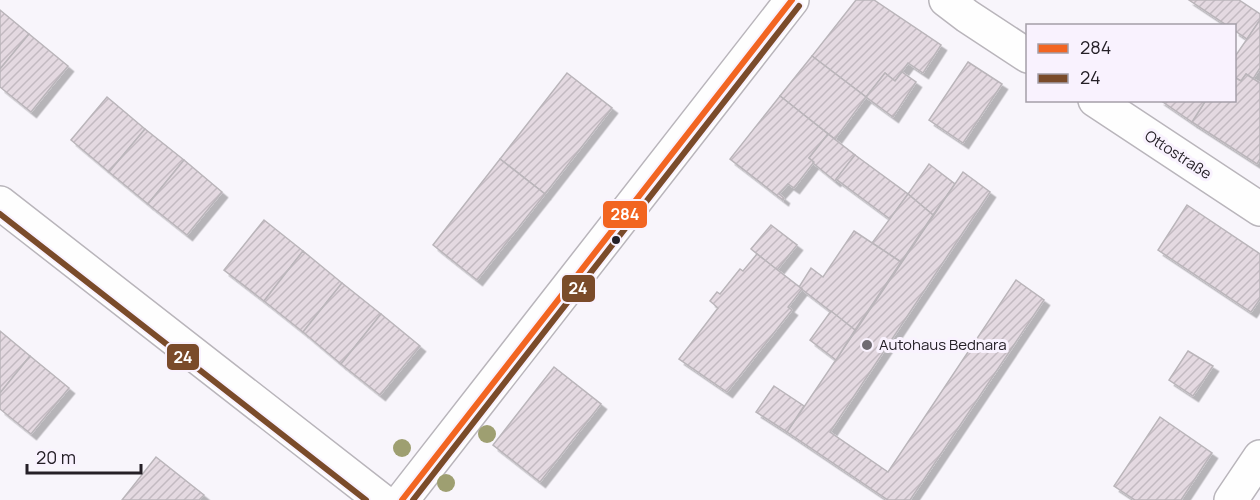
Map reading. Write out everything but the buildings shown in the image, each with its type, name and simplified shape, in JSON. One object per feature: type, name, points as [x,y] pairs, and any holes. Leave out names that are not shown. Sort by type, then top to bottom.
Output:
[{"type":"street","points":[[402,500],[792,0]]},
{"type":"street","points":[[946,0],[1026,55]]},
{"type":"street","name":"Ottostraße","points":[[1098,102],[1260,209]]},
{"type":"street","points":[[0,203],[381,500]]},
{"type":"street","points":[[1231,500],[1260,457]]},
{"type":"transit line","name":"284","points":[[402,500],[792,0]]},
{"type":"transit line","name":"24","points":[[413,500],[799,6]]},
{"type":"transit line","name":"24","points":[[0,214],[366,500]]},
{"type":"place","name":"Autohaus Bednara","points":[[867,345]]}]
